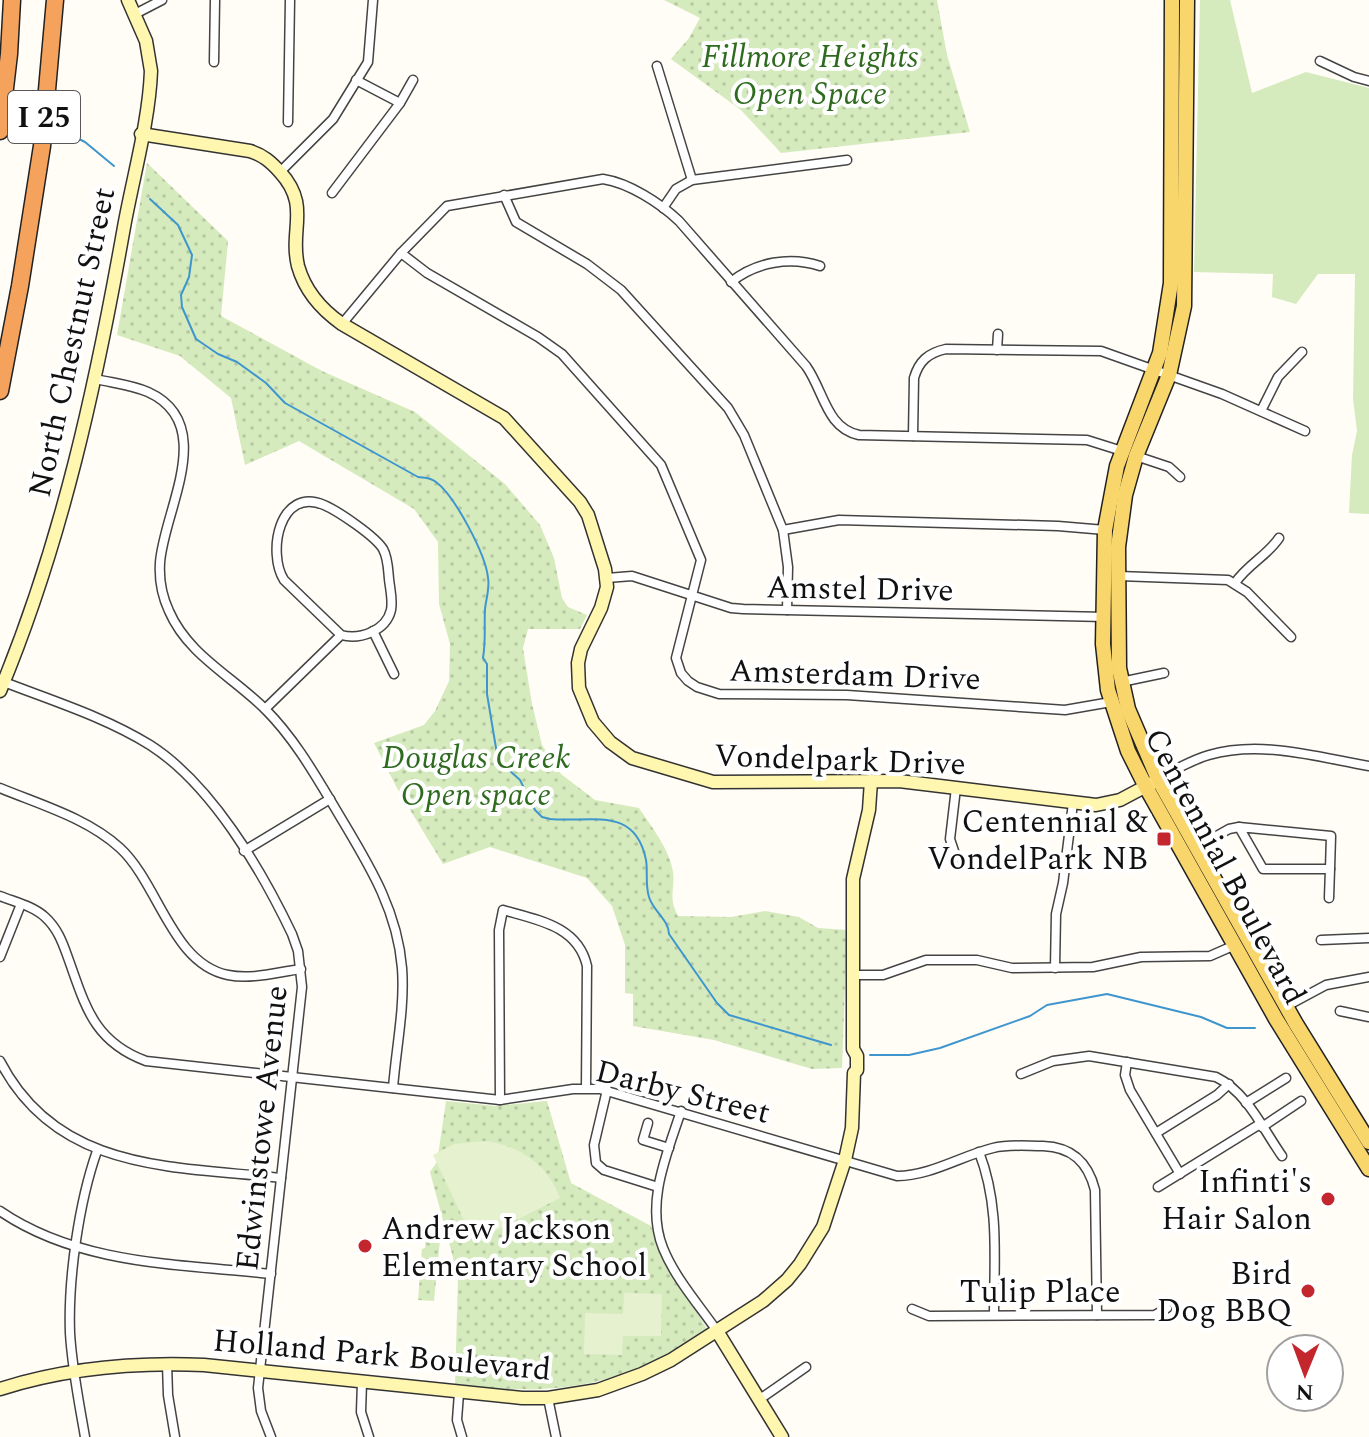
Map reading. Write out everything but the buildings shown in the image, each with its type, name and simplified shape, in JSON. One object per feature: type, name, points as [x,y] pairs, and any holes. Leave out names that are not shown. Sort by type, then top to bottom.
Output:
[{"type":"highway","name":"I 25","points":[[0,131],[12,0]]},
{"type":"highway","name":"I 25","points":[[0,391],[42,146],[55,0]]},
{"type":"main road","name":"Centennial Boulevard","points":[[1162,373],[1171,283],[1172,0]]},
{"type":"main road","name":"Centennial Boulevard","points":[[1187,0],[1192,290],[1162,373],[1110,492],[1105,530],[1110,618],[1121,682],[1152,783],[1235,945],[1279,1013],[1296,1024],[1369,1142]]},
{"type":"main road","name":"Centennial Boulevard","points":[[1129,454],[1121,519],[1119,576],[1110,618],[1105,671],[1111,702],[1128,751],[1197,847],[1303,1065],[1369,1169]]},
{"type":"street","name":"North Chestnut Street","points":[[2,686],[72,475],[96,379],[141,134],[151,66],[147,46],[128,0]]},
{"type":"street","points":[[135,14],[162,0]]},
{"type":"street","points":[[214,62],[215,0]]},
{"type":"street","points":[[288,122],[290,0]]},
{"type":"street","points":[[280,172],[333,119],[368,62],[373,0]]},
{"type":"street","points":[[1320,61],[1369,81]]},
{"type":"street","points":[[657,66],[692,180]]},
{"type":"street","points":[[356,80],[400,103]]},
{"type":"street","points":[[332,193],[400,103],[413,80]]},
{"type":"street","points":[[141,134],[250,151],[265,157],[294,190],[297,254],[301,273],[318,305],[342,324],[504,418],[585,508],[607,578]]},
{"type":"street","points":[[663,208],[676,189],[692,180],[847,160]]},
{"type":"street","points":[[342,324],[401,253],[447,206],[603,179],[619,183],[663,208],[679,221],[806,366],[836,424],[843,430],[859,435],[1087,440],[1169,467],[1180,477]]},
{"type":"street","points":[[504,195],[516,222],[587,264],[621,290],[721,399],[744,435],[783,530],[788,567],[787,610]]},
{"type":"street","name":"Amsterdam Drive","points":[[401,253],[427,273],[562,354],[652,453],[668,477],[699,552],[701,567],[676,649],[677,666],[697,687],[719,694],[847,695],[1065,710],[1111,702]]},
{"type":"street","points":[[731,282],[745,270],[760,265],[803,261],[820,266]]},
{"type":"street","points":[[997,350],[998,334]]},
{"type":"street","points":[[913,436],[914,378],[921,361],[946,349],[1101,351],[1261,411],[1305,431]]},
{"type":"street","points":[[1261,411],[1278,377],[1302,352]]},
{"type":"street","points":[[96,379],[152,394],[166,405],[178,423],[184,441],[185,455],[160,565],[163,595],[176,625],[195,650],[265,709],[311,767],[380,884],[398,940],[403,987],[393,1088]]},
{"type":"street","points":[[306,502],[325,505],[375,539],[383,548],[392,604],[387,618],[373,631],[356,638],[341,635],[284,580],[279,571],[276,551],[279,530],[282,519],[297,505],[306,502]]},
{"type":"street","points":[[783,530],[839,520],[1105,530]]},
{"type":"street","points":[[1235,583],[1246,568],[1270,551],[1279,538]]},
{"type":"street","name":"Amstel Drive","points":[[607,578],[632,576],[731,608],[1110,618]]},
{"type":"street","points":[[1119,576],[1220,579],[1235,583],[1291,637]]},
{"type":"street","name":"Vondelpark Drive","points":[[607,578],[606,595],[581,649],[578,663],[582,701],[593,722],[621,751],[643,762],[713,782],[899,781],[1103,805],[1207,755],[1250,748],[1369,766]]},
{"type":"street","points":[[373,631],[394,674]]},
{"type":"street","points":[[265,709],[341,635]]},
{"type":"street","points":[[1121,682],[1164,673]]},
{"type":"street","name":"Edwinstowe Avenue","points":[[2,686],[103,721],[151,746],[196,783],[244,851],[292,934],[302,987],[259,1400],[271,1437]]},
{"type":"street","name":"Holland Park Boulevard","points":[[0,1389],[74,1372],[167,1363],[459,1393],[548,1398],[598,1390],[642,1374],[763,1301],[800,1264],[823,1227],[852,1128],[854,1073],[857,1070],[857,1056],[853,1049],[853,879],[869,810],[871,781]]},
{"type":"street","points":[[0,788],[87,824],[120,848],[143,876],[183,945],[204,966],[229,975],[243,976],[301,969]]},
{"type":"street","points":[[956,788],[950,839],[956,857]]},
{"type":"street","points":[[244,851],[330,799]]},
{"type":"street","points":[[1055,968],[1054,924],[1066,868],[1073,803]]},
{"type":"street","points":[[1197,847],[1229,829],[1239,827],[1331,836],[1329,898]]},
{"type":"street","points":[[1239,827],[1263,869],[1330,869]]},
{"type":"street","name":"Darby Street","points":[[0,896],[36,910],[55,927],[89,1013],[106,1039],[146,1061],[500,1100],[586,1088],[607,1090],[891,1175],[904,1176],[1003,1146],[1055,1147],[1074,1154],[1090,1171],[1098,1201],[1097,1315]]},
{"type":"street","points":[[0,957],[21,904]]},
{"type":"street","points":[[500,1100],[499,930],[503,910],[567,932],[582,948],[587,966],[586,1088]]},
{"type":"street","points":[[1321,940],[1369,938]]},
{"type":"street","points":[[854,975],[883,975],[926,960],[977,960],[1012,968],[1101,966],[1141,957],[1210,956],[1235,945]]},
{"type":"street","points":[[1279,1013],[1326,985],[1369,977]]},
{"type":"street","points":[[1340,1011],[1369,1017]]},
{"type":"street","points":[[1021,1074],[1068,1057],[1089,1056],[1216,1077],[1229,1084],[1246,1103],[1282,1156]]},
{"type":"street","points":[[0,1061],[19,1091],[44,1118],[97,1151],[131,1161],[281,1178]]},
{"type":"street","points":[[1127,1062],[1126,1081],[1180,1174]]},
{"type":"street","points":[[1246,1103],[1286,1078]]},
{"type":"street","points":[[1156,1133],[1217,1095],[1229,1084]]},
{"type":"street","points":[[607,1090],[594,1145],[596,1163],[604,1170],[658,1187]]},
{"type":"street","points":[[1158,1187],[1301,1101]]},
{"type":"street","points":[[681,1111],[658,1187],[655,1215],[664,1250],[782,1437]]},
{"type":"street","points":[[744,1130],[748,1117]]},
{"type":"street","points":[[648,1123],[643,1140],[669,1148]]},
{"type":"street","points":[[85,1437],[74,1372],[70,1310],[83,1196],[97,1151]]},
{"type":"street","points":[[979,1152],[994,1206],[994,1315]]},
{"type":"street","points":[[0,1211],[33,1231],[77,1247],[130,1259],[271,1274]]},
{"type":"street","name":"Tulip Place","points":[[912,1309],[929,1316],[1155,1315],[1167,1308]]},
{"type":"street","points":[[167,1363],[168,1395],[175,1437]]},
{"type":"street","points":[[760,1399],[806,1367]]},
{"type":"street","points":[[362,1382],[361,1412],[369,1437]]},
{"type":"street","points":[[459,1393],[457,1420],[462,1437]]},
{"type":"street","points":[[548,1398],[556,1437]]},
{"type":"green space","name":"Fillmore Heights Open Space","points":[[664,0],[937,0],[947,55],[970,132],[781,153],[741,110],[671,59],[689,38],[700,18]]},
{"type":"green space","points":[[1200,0],[1230,0],[1252,93],[1306,72],[1369,88],[1369,514],[1349,513],[1352,455],[1357,431],[1353,399],[1355,274],[1318,274],[1296,304],[1272,297],[1273,274],[1194,272]]},
{"type":"green space","name":"Douglas Creek Open space","points":[[147,163],[228,241],[221,316],[322,371],[415,412],[505,484],[540,525],[554,558],[562,598],[568,607],[587,615],[580,629],[528,629],[523,648],[542,745],[561,774],[595,800],[639,808],[668,855],[678,916],[731,917],[765,911],[799,917],[818,928],[847,930],[842,1068],[812,1069],[714,1040],[633,1026],[633,994],[625,993],[625,945],[612,906],[587,878],[490,847],[443,864],[398,790],[374,743],[424,725],[435,711],[449,681],[450,644],[439,604],[438,542],[414,509],[299,441],[245,465],[231,398],[180,356],[117,335]]},
{"type":"green space","points":[[446,1101],[495,1106],[547,1101],[571,1183],[651,1226],[661,1255],[707,1329],[645,1365],[587,1384],[525,1389],[455,1385],[458,1276],[430,1172],[437,1162]]},
{"type":"green space","points":[[486,1141],[510,1147],[531,1159],[548,1176],[560,1198],[479,1239],[471,1235],[433,1155],[454,1144]]},
{"type":"green space","points":[[427,1228],[441,1229],[434,1301],[418,1300]]},
{"type":"green space","points":[[624,1293],[662,1294],[661,1336],[623,1336],[622,1355],[584,1354],[585,1313],[623,1314]]},
{"type":"waterway","points":[[61,130],[85,142],[114,166]]},
{"type":"waterway","points":[[150,199],[178,225],[192,255],[189,277],[181,295],[182,307],[196,339],[237,362],[266,383],[285,403],[418,477],[434,480],[460,512],[482,555],[488,578],[483,658],[487,664],[487,694],[498,760],[520,780],[535,810],[542,817],[550,819],[609,820],[632,831],[646,860],[651,902],[669,934],[717,1003],[729,1015],[831,1045]]},
{"type":"waterway","points":[[870,1055],[909,1055],[940,1048],[1030,1016],[1047,1005],[1107,994],[1201,1017],[1227,1028],[1255,1028]]},
{"type":"place","name":"Centennial & VondelPark NB","points":[[1164,839]]},
{"type":"place","name":"Infinti's Hair Salon","points":[[1328,1199]]},
{"type":"place","name":"Andrew Jackson Elementary School","points":[[365,1246]]},
{"type":"place","name":"Bird Dog BBQ","points":[[1308,1291]]}]
